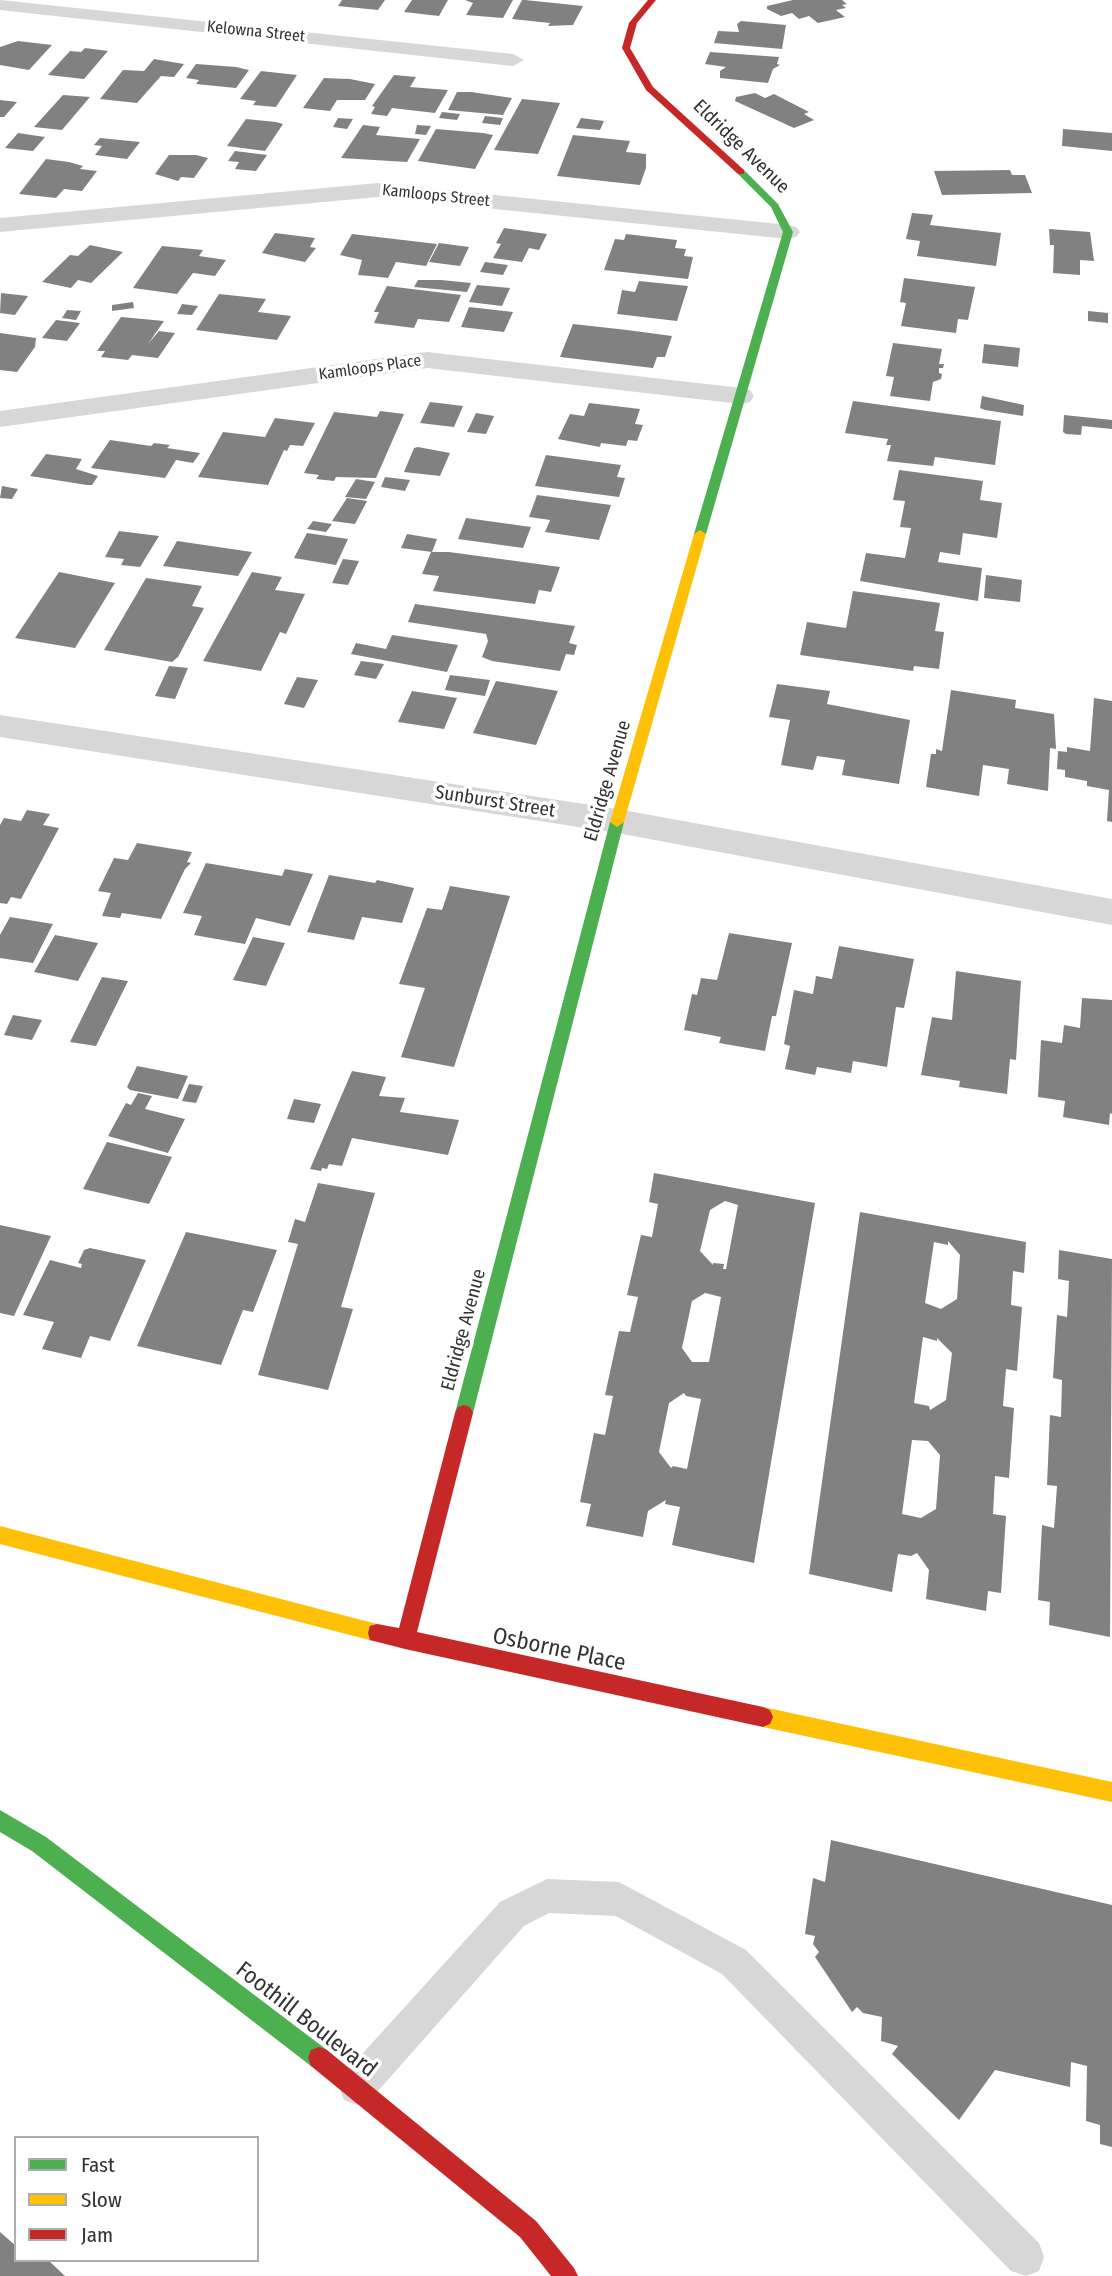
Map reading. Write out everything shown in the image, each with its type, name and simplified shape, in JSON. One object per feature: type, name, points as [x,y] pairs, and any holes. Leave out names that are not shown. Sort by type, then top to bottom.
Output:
[{"type":"street","name":"Eldridge Avenue","points":[[405,1640],[617,821],[788,232],[775,206],[755,185],[649,88],[626,48],[633,23],[652,0]]},
{"type":"street","name":"Kelowna Street","points":[[0,4],[513,60]]},
{"type":"street","name":"Kamloops Street","points":[[0,225],[378,190],[788,232]]},
{"type":"street","name":"Kamloops Place","points":[[0,419],[428,360],[741,396]]},
{"type":"street","name":"Sunburst Street","points":[[0,726],[617,821],[1112,912]]},
{"type":"street","name":"Osborne Place","points":[[0,1535],[405,1640],[1112,1792]]},
{"type":"street","name":"Foothill Boulevard","points":[[0,1820],[39,1844],[357,2087],[527,2229],[566,2276]]},
{"type":"lane","points":[[357,2087],[512,1914],[547,1896],[619,1899],[734,1962],[1025,2257]]},
{"type":"building","points":[[342,0],[385,0],[378,10],[338,6]]},
{"type":"building","points":[[412,0],[448,0],[439,16],[404,12]]},
{"type":"building","points":[[465,0],[513,0],[503,18],[466,15],[473,3]]},
{"type":"building","points":[[522,0],[583,6],[573,25],[548,26],[550,23],[512,19]]},
{"type":"building","points":[[793,0],[842,0],[847,4],[842,5],[846,8],[836,10],[845,17],[818,23],[809,16],[799,19],[792,13],[781,16],[767,9],[767,6]]},
{"type":"building","points":[[741,21],[786,25],[782,49],[714,43],[718,31],[739,32],[737,24]]},
{"type":"building","points":[[18,41],[52,45],[29,70],[0,65],[0,47]]},
{"type":"building","points":[[85,48],[108,51],[84,79],[48,75],[70,51],[81,52]]},
{"type":"building","points":[[710,52],[779,57],[777,64],[780,65],[773,69],[768,83],[720,78],[720,71],[726,67],[705,64]]},
{"type":"building","points":[[154,59],[184,64],[174,77],[161,76],[137,103],[100,99],[123,70],[144,71]]},
{"type":"building","points":[[196,64],[249,70],[236,88],[196,84],[199,80],[186,78]]},
{"type":"building","points":[[261,71],[297,75],[276,107],[253,105],[256,101],[240,99]]},
{"type":"building","points":[[394,75],[416,77],[410,87],[448,90],[435,113],[392,108],[387,116],[371,114],[375,107],[372,106]]},
{"type":"building","points":[[324,78],[375,84],[365,100],[337,100],[330,111],[303,108]]},
{"type":"building","points":[[457,92],[512,98],[503,115],[448,110]]},
{"type":"building","points":[[755,93],[765,98],[774,94],[809,112],[804,114],[814,120],[794,128],[735,101],[736,97]]},
{"type":"building","points":[[63,95],[90,97],[62,130],[34,127]]},
{"type":"building","points":[[522,99],[560,103],[538,154],[494,150]]},
{"type":"building","points":[[0,100],[17,102],[4,117],[0,117]]},
{"type":"building","points":[[442,112],[460,114],[457,120],[439,118]]},
{"type":"building","points":[[485,116],[503,118],[500,125],[482,123]]},
{"type":"building","points":[[338,118],[353,119],[347,129],[333,127]]},
{"type":"building","points":[[581,118],[604,121],[600,130],[576,128]]},
{"type":"building","points":[[246,119],[283,124],[265,151],[227,146]]},
{"type":"building","points":[[363,125],[380,127],[376,135],[420,139],[407,162],[341,158]]},
{"type":"building","points":[[417,125],[431,126],[426,135],[415,134]]},
{"type":"building","points":[[436,129],[493,135],[475,169],[418,161]]},
{"type":"building","points":[[1063,129],[1112,133],[1112,151],[1062,146]]},
{"type":"building","points":[[18,133],[45,137],[33,151],[5,148]]},
{"type":"building","points":[[573,135],[630,141],[626,152],[646,154],[646,168],[640,185],[557,176]]},
{"type":"building","points":[[100,138],[140,142],[127,159],[95,155],[102,146],[94,145]]},
{"type":"building","points":[[235,151],[267,155],[256,171],[235,169],[239,162],[228,161]]},
{"type":"building","points":[[169,155],[208,158],[194,178],[181,177],[178,181],[155,174]]},
{"type":"building","points":[[46,159],[69,162],[83,166],[80,169],[97,171],[82,191],[64,189],[56,198],[19,194]]},
{"type":"building","points":[[1010,170],[1012,175],[1025,175],[1032,193],[942,195],[934,171]]},
{"type":"building","points":[[912,213],[933,215],[930,225],[1001,233],[996,266],[917,256],[920,241],[906,239]]},
{"type":"building","points":[[504,228],[547,234],[539,250],[529,248],[522,262],[493,258],[501,244],[496,243]]},
{"type":"building","points":[[1049,229],[1090,232],[1094,261],[1080,260],[1080,275],[1053,273],[1054,245],[1050,245]]},
{"type":"building","points":[[275,233],[315,238],[310,247],[316,248],[305,262],[262,253]]},
{"type":"building","points":[[352,234],[437,244],[426,266],[396,262],[388,278],[358,275],[362,260],[340,255]]},
{"type":"building","points":[[626,234],[677,240],[675,248],[686,249],[684,256],[693,257],[688,279],[604,270],[615,239],[624,240]]},
{"type":"building","points":[[439,243],[469,247],[460,266],[429,262]]},
{"type":"building","points":[[90,245],[123,252],[91,283],[78,280],[71,288],[42,282],[70,255],[78,256]]},
{"type":"building","points":[[162,246],[203,250],[199,256],[226,260],[215,276],[193,273],[177,294],[133,288]]},
{"type":"building","points":[[485,262],[508,265],[503,275],[480,272]]},
{"type":"building","points":[[904,278],[975,287],[968,320],[958,319],[956,333],[901,326],[906,303],[900,302]]},
{"type":"building","points":[[418,280],[471,283],[467,292],[414,287]]},
{"type":"building","points":[[639,281],[688,286],[677,321],[617,314],[622,290],[635,292]]},
{"type":"building","points":[[477,285],[510,288],[502,306],[469,302]]},
{"type":"building","points":[[387,286],[461,295],[449,322],[418,319],[414,328],[374,323],[379,312],[374,312]]},
{"type":"building","points":[[1,293],[28,296],[15,315],[0,313]]},
{"type":"building","points":[[219,294],[266,299],[258,312],[291,316],[277,340],[196,330]]},
{"type":"building","points":[[133,302],[134,308],[112,311],[112,305]]},
{"type":"building","points":[[182,304],[198,306],[192,315],[177,314]]},
{"type":"building","points":[[469,307],[513,312],[504,332],[461,327]]},
{"type":"building","points":[[67,310],[81,311],[76,320],[62,318]]},
{"type":"building","points":[[1088,311],[1108,313],[1108,323],[1088,321]]},
{"type":"building","points":[[121,317],[164,321],[148,344],[159,331],[175,333],[158,358],[132,355],[128,360],[101,357],[105,351],[97,351]]},
{"type":"building","points":[[56,320],[80,323],[67,341],[42,338]]},
{"type":"building","points":[[573,324],[672,336],[665,357],[657,357],[653,368],[560,357]]},
{"type":"building","points":[[0,333],[36,338],[35,347],[17,372],[0,370]]},
{"type":"building","points":[[893,343],[942,349],[939,364],[944,364],[943,368],[939,368],[941,379],[933,382],[930,401],[890,396],[894,377],[886,376]]},
{"type":"building","points":[[984,344],[1020,348],[1018,367],[982,363]]},
{"type":"building","points":[[982,396],[1024,405],[1023,416],[980,408]]},
{"type":"building","points":[[853,401],[1001,421],[995,465],[935,457],[933,466],[887,461],[891,445],[886,445],[888,439],[845,433]]},
{"type":"building","points":[[430,402],[463,406],[454,427],[420,423]]},
{"type":"building","points":[[589,403],[640,409],[635,424],[643,425],[637,441],[628,440],[626,446],[601,443],[600,447],[558,439],[570,414],[584,416]]},
{"type":"building","points":[[380,411],[404,414],[376,478],[336,477],[334,481],[316,479],[319,475],[304,473],[334,412],[377,417]]},
{"type":"building","points":[[476,413],[494,416],[486,434],[467,432]]},
{"type":"building","points":[[1064,415],[1112,420],[1112,429],[1082,426],[1081,435],[1066,434],[1063,432]]},
{"type":"building","points":[[275,418],[315,423],[303,446],[290,445],[287,451],[284,450],[268,485],[198,477],[223,432],[265,437]]},
{"type":"building","points":[[110,440],[151,446],[154,443],[170,445],[167,448],[200,453],[193,463],[176,460],[165,478],[91,468]]},
{"type":"building","points":[[414,448],[450,453],[440,476],[404,472]]},
{"type":"building","points":[[46,454],[82,459],[76,469],[98,476],[92,485],[87,485],[30,476]]},
{"type":"building","points":[[546,455],[621,465],[617,477],[625,478],[619,497],[535,486]]},
{"type":"building","points":[[899,470],[983,481],[980,500],[1002,503],[997,538],[963,533],[960,555],[940,552],[938,562],[982,568],[978,601],[860,581],[866,553],[905,558],[911,528],[900,527],[905,501],[893,500]]},
{"type":"building","points":[[385,477],[410,480],[405,491],[381,487]]},
{"type":"building","points":[[356,479],[375,482],[366,499],[345,497]]},
{"type":"building","points":[[2,486],[18,489],[12,499],[0,498]]},
{"type":"building","points":[[537,495],[611,505],[599,540],[545,532],[550,520],[529,517]]},
{"type":"building","points":[[347,498],[367,501],[355,524],[332,521]]},
{"type":"building","points":[[466,518],[531,527],[523,548],[458,539]]},
{"type":"building","points":[[313,521],[332,524],[326,532],[307,529]]},
{"type":"building","points":[[119,531],[159,536],[140,567],[121,565],[124,559],[105,557]]},
{"type":"building","points":[[307,533],[348,539],[336,565],[294,558]]},
{"type":"building","points":[[407,534],[437,539],[432,552],[401,548]]},
{"type":"building","points":[[177,541],[252,552],[238,576],[163,566]]},
{"type":"building","points":[[431,552],[560,567],[551,592],[539,590],[535,604],[433,591],[439,576],[422,574]]},
{"type":"building","points":[[343,559],[359,561],[348,585],[332,583]]},
{"type":"building","points":[[59,572],[115,583],[75,648],[15,638]]},
{"type":"building","points":[[252,572],[282,577],[275,590],[305,594],[286,634],[280,632],[261,671],[203,661]]},
{"type":"building","points":[[986,575],[1022,580],[1020,602],[984,598]]},
{"type":"building","points":[[146,578],[202,586],[192,606],[204,608],[178,657],[172,662],[104,650]]},
{"type":"building","points":[[853,591],[940,603],[935,631],[944,632],[939,669],[914,666],[913,671],[800,655],[807,622],[846,628]]},
{"type":"building","points":[[415,604],[575,626],[569,643],[577,645],[574,655],[566,654],[560,671],[492,661],[482,657],[488,641],[486,634],[408,622]]},
{"type":"building","points":[[392,635],[458,645],[447,672],[351,654],[356,643],[386,649]]},
{"type":"building","points":[[361,661],[384,664],[376,679],[354,675]]},
{"type":"building","points":[[169,666],[188,668],[175,699],[155,696]]},
{"type":"building","points":[[450,675],[490,680],[485,696],[445,690]]},
{"type":"building","points":[[297,677],[318,680],[304,708],[284,704]]},
{"type":"building","points":[[496,681],[558,691],[536,745],[473,733]]},
{"type":"building","points":[[777,684],[830,691],[827,704],[910,720],[899,784],[842,775],[845,760],[817,756],[813,770],[781,765],[790,720],[769,717]]},
{"type":"building","points":[[951,690],[1016,700],[1015,708],[1054,714],[1056,749],[1050,748],[1048,791],[1007,784],[1009,769],[983,765],[979,796],[926,787],[931,754],[936,754],[936,749],[942,751]]},
{"type":"building","points":[[412,691],[457,698],[444,729],[398,722]]},
{"type":"building","points":[[1094,698],[1112,701],[1112,822],[1107,821],[1109,790],[1087,786],[1087,781],[1065,777],[1065,770],[1057,769],[1058,751],[1067,752],[1067,747],[1090,751]]},
{"type":"building","points":[[27,810],[50,814],[43,825],[59,828],[21,899],[11,897],[7,904],[0,903],[0,825],[4,818],[21,821]]},
{"type":"building","points":[[137,843],[192,852],[187,862],[191,863],[185,869],[161,919],[122,913],[120,918],[102,916],[111,893],[98,891],[114,858],[128,860]]},
{"type":"building","points":[[206,863],[282,876],[285,869],[313,874],[290,926],[256,918],[245,944],[194,935],[202,916],[183,913]]},
{"type":"building","points":[[329,875],[375,883],[377,880],[414,888],[402,923],[362,917],[354,940],[307,932]]},
{"type":"building","points":[[450,886],[510,896],[454,1067],[401,1057],[425,988],[399,984],[427,908],[442,910]]},
{"type":"building","points":[[10,917],[53,924],[33,963],[0,958],[0,935]]},
{"type":"building","points":[[729,933],[792,943],[776,1016],[772,1016],[765,1051],[719,1043],[721,1037],[684,1030],[692,994],[697,995],[701,978],[717,980]]},
{"type":"building","points":[[55,935],[98,943],[78,981],[34,972]]},
{"type":"building","points":[[253,937],[285,943],[266,986],[233,980]]},
{"type":"building","points":[[839,946],[914,959],[904,1008],[896,1007],[887,1067],[853,1061],[851,1073],[817,1067],[815,1075],[785,1069],[790,1046],[784,1044],[794,990],[813,994],[816,976],[832,979]]},
{"type":"building","points":[[956,971],[1021,981],[1016,1060],[1010,1059],[1007,1094],[959,1087],[960,1081],[921,1075],[932,1017],[952,1020]]},
{"type":"building","points":[[102,977],[128,981],[96,1046],[70,1042]]},
{"type":"building","points":[[1082,998],[1112,1000],[1112,1114],[1110,1113],[1109,1125],[1063,1117],[1065,1101],[1038,1097],[1041,1040],[1062,1043],[1064,1025],[1080,1028]]},
{"type":"building","points":[[13,1015],[42,1020],[32,1040],[4,1035]]},
{"type":"building","points":[[137,1066],[188,1076],[178,1099],[130,1090],[127,1087]]},
{"type":"building","points":[[352,1071],[386,1077],[379,1096],[405,1098],[400,1112],[459,1120],[448,1155],[352,1138],[342,1166],[329,1164],[327,1169],[322,1168],[321,1171],[310,1169]]},
{"type":"building","points":[[189,1084],[203,1086],[196,1103],[182,1101]]},
{"type":"building","points":[[138,1093],[152,1096],[145,1109],[185,1119],[168,1153],[108,1136],[126,1103],[131,1105]]},
{"type":"building","points":[[294,1099],[321,1104],[314,1123],[287,1119]]},
{"type":"building","points":[[107,1142],[172,1157],[149,1204],[83,1189]]},
{"type":"building","points":[[654,1173],[815,1203],[754,1563],[672,1545],[680,1507],[665,1504],[666,1500],[648,1511],[643,1537],[586,1526],[591,1504],[580,1502],[594,1433],[605,1435],[613,1396],[605,1395],[619,1331],[630,1332],[638,1297],[627,1295],[641,1235],[652,1237],[658,1204],[649,1202]],"holes":[[[725,1201],[738,1205],[726,1269],[723,1269],[724,1264],[713,1265],[700,1251],[710,1210]],[[705,1293],[721,1297],[709,1362],[692,1362],[682,1348],[692,1301]],[[684,1393],[686,1396],[701,1399],[687,1469],[673,1466],[671,1468],[659,1452],[669,1403]]]},
{"type":"building","points":[[318,1183],[375,1193],[341,1307],[353,1309],[328,1390],[258,1375],[298,1244],[288,1242],[295,1219],[305,1222]]},
{"type":"building","points":[[860,1212],[1026,1242],[1024,1273],[1013,1271],[1011,1305],[1022,1307],[1017,1371],[1006,1369],[1003,1406],[1014,1408],[1009,1478],[995,1476],[993,1514],[1006,1516],[1001,1593],[988,1591],[986,1611],[926,1599],[929,1570],[917,1553],[911,1556],[898,1554],[892,1592],[809,1574]],"holes":[[[948,1241],[960,1255],[957,1299],[941,1309],[925,1303],[934,1242],[948,1245]],[[923,1337],[937,1341],[937,1338],[952,1353],[946,1400],[930,1410],[929,1406],[914,1403]],[[912,1440],[928,1441],[940,1455],[936,1509],[921,1518],[902,1514]]]},
{"type":"building","points":[[0,1225],[51,1236],[14,1316],[0,1313]]},
{"type":"building","points":[[186,1232],[277,1250],[253,1312],[243,1310],[221,1365],[137,1346]]},
{"type":"building","points":[[90,1248],[146,1260],[110,1341],[90,1336],[81,1358],[42,1349],[54,1322],[23,1315],[50,1260],[81,1268],[82,1264],[78,1263],[84,1250]]},
{"type":"building","points":[[1059,1250],[1112,1259],[1110,1637],[1049,1625],[1050,1602],[1038,1600],[1042,1525],[1054,1528],[1057,1486],[1047,1485],[1050,1415],[1061,1417],[1062,1380],[1053,1378],[1057,1315],[1067,1317],[1069,1281],[1058,1279]]},
{"type":"building","points":[[831,1840],[1112,1905],[1112,2147],[1100,2144],[1100,2125],[1086,2121],[1087,2066],[1071,2062],[1070,2087],[995,2070],[959,2120],[892,2054],[898,2046],[881,2041],[882,2017],[863,2013],[857,2007],[852,2012],[815,1957],[819,1952],[813,1944],[815,1936],[805,1934],[813,1878],[825,1882]]},
{"type":"building","points":[[0,2232],[14,2244],[14,2262],[50,2262],[65,2276],[0,2276]]},
{"type":"traffic: fast","points":[[700,534],[788,232],[775,206],[741,172]]},
{"type":"traffic: fast","points":[[464,1413],[617,822]]},
{"type":"traffic: fast","points":[[0,1820],[39,1844],[319,2058]]},
{"type":"traffic: slow","points":[[617,822],[700,534]]},
{"type":"traffic: slow","points":[[0,1535],[377,1633]]},
{"type":"traffic: slow","points":[[763,1717],[1112,1792]]},
{"type":"traffic: jam","points":[[652,0],[633,23],[626,48],[649,88],[741,172]]},
{"type":"traffic: jam","points":[[405,1640],[464,1413]]},
{"type":"traffic: jam","points":[[377,1633],[763,1717]]},
{"type":"traffic: jam","points":[[319,2058],[528,2229],[566,2276]]}]
